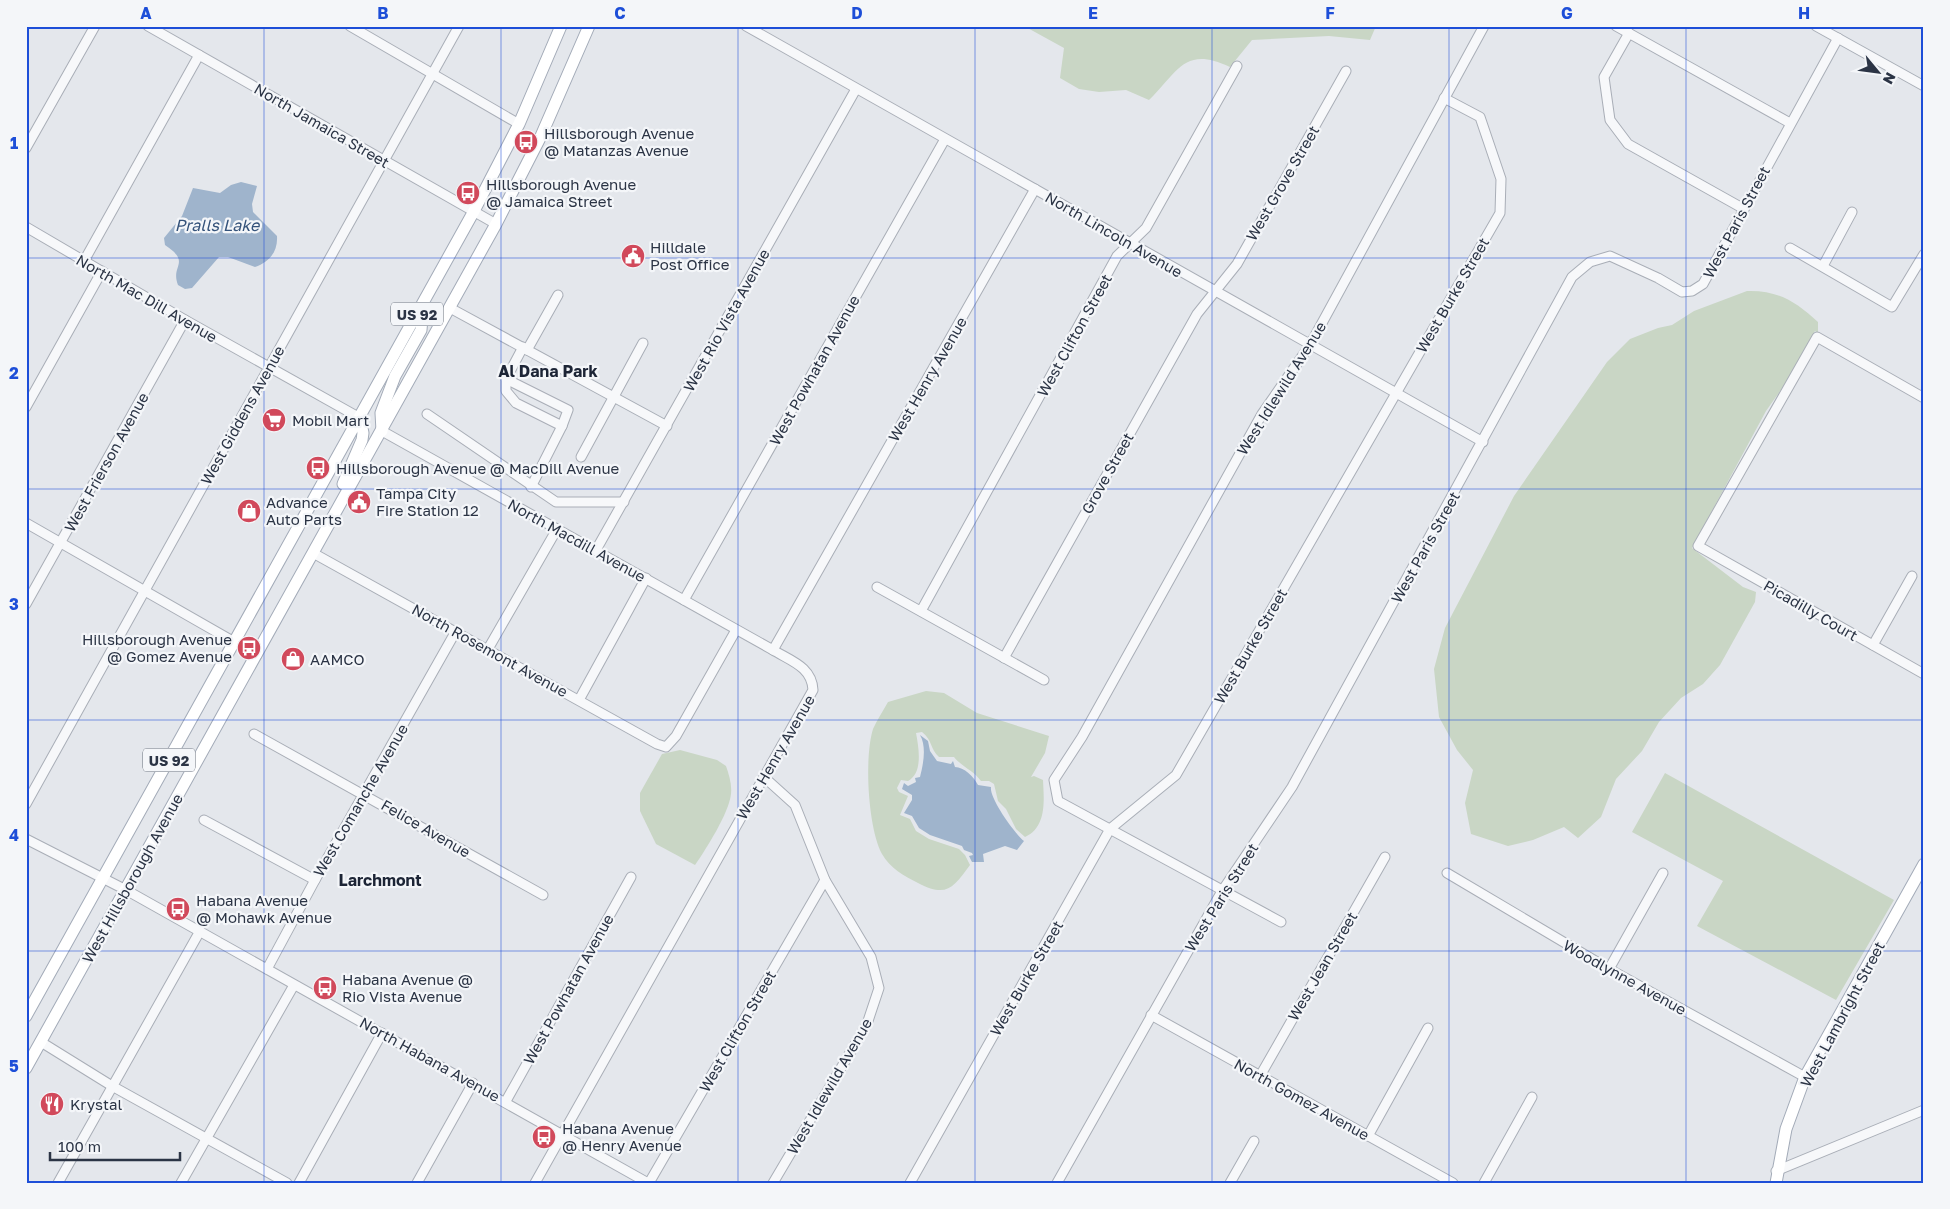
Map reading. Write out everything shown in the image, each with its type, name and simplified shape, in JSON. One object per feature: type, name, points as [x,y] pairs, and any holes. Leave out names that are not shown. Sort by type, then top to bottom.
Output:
[{"type":"main road","name":"West Hillsborough Avenue","points":[[26,1068],[496,224],[541,136],[589,26]]},
{"type":"main road","name":"West Hillsborough Avenue","points":[[26,1016],[474,211],[519,124],[557,28]]},
{"type":"main road","points":[[382,430],[381,413],[395,376],[421,330],[424,302]]},
{"type":"main road","points":[[313,553],[311,542],[347,476],[362,440],[364,433],[360,418]]},
{"type":"main road","name":"West Lambright Street","points":[[1776,1177],[1786,1129],[1805,1077],[1924,864]]},
{"type":"street","points":[[26,148],[95,26]]},
{"type":"street","name":"North Jamaica Street","points":[[148,26],[496,224]]},
{"type":"street","points":[[350,26],[519,124]]},
{"type":"street","name":"West Giddens Avenue","points":[[26,804],[459,26]]},
{"type":"street","name":"North Lincoln Avenue","points":[[746,26],[856,90],[1483,442]]},
{"type":"street","name":"West Idlewild Avenue","points":[[1110,829],[1058,801],[1054,780],[1082,737],[1262,414],[1310,345],[1484,26]]},
{"type":"street","points":[[1616,26],[1790,123]]},
{"type":"street","points":[[1816,26],[1924,86]]},
{"type":"street","points":[[1629,33],[1604,77],[1610,120],[1628,144],[1744,209]]},
{"type":"street","name":"West Paris Street","points":[[1056,1183],[1222,891],[1292,786],[1483,442],[1572,277],[1590,262],[1610,256],[1658,278],[1682,292],[1692,291],[1703,284],[1838,38]]},
{"type":"street","points":[[84,261],[199,55]]},
{"type":"street","name":"West Clifton Street","points":[[921,611],[1117,256],[1146,228],[1237,66]]},
{"type":"street","name":"West Grove Street","points":[[1215,292],[1236,264],[1346,71]]},
{"type":"street","name":"West Rio Vista Avenue","points":[[596,550],[856,90]]},
{"type":"street","name":"West Burke Street","points":[[910,1183],[1110,829],[1176,775],[1500,213],[1501,179],[1480,117],[1444,98]]},
{"type":"street","name":"West Powhatan Avenue","points":[[684,600],[945,139]]},
{"type":"street","name":"West Henry Avenue","points":[[535,1183],[814,690],[813,678],[808,672],[773,650],[1035,189]]},
{"type":"street","points":[[1823,266],[1852,212]]},
{"type":"street","name":"North Mac Dill Avenue","points":[[26,227],[269,367]]},
{"type":"street","points":[[1790,248],[1892,307],[1924,254]]},
{"type":"street","points":[[26,407],[102,271]]},
{"type":"street","name":"Grove Street","points":[[1004,658],[1196,314],[1215,292]]},
{"type":"street","points":[[558,294],[506,379],[506,391],[516,403],[562,426]]},
{"type":"street","points":[[450,308],[667,426]]},
{"type":"street","name":"West Frierson Avenue","points":[[26,604],[185,320]]},
{"type":"street","name":"Picadilly Court","points":[[1924,398],[1817,337],[1698,546],[1924,674]]},
{"type":"street","points":[[581,457],[643,343]]},
{"type":"street","points":[[269,367],[360,418]]},
{"type":"street","points":[[506,379],[568,410],[562,426],[531,487]]},
{"type":"street","points":[[427,414],[531,487],[556,502],[624,502]]},
{"type":"street","name":"North Macdill Avenue","points":[[382,430],[773,650]]},
{"type":"street","points":[[26,523],[257,655]]},
{"type":"street","points":[[488,649],[557,529]]},
{"type":"street","name":"North Rosemont Avenue","points":[[313,553],[657,744],[666,747],[676,736],[736,630]]},
{"type":"street","points":[[1873,645],[1912,576]]},
{"type":"street","points":[[579,700],[646,578]]},
{"type":"street","points":[[877,587],[1044,680]]},
{"type":"street","name":"West Comanche Avenue","points":[[267,969],[315,880],[456,631]]},
{"type":"street","name":"Felice Avenue","points":[[254,734],[544,894]]},
{"type":"street","points":[[764,778],[795,804],[825,880]]},
{"type":"street","points":[[204,820],[315,880]]},
{"type":"street","points":[[1110,829],[1281,922]]},
{"type":"street","name":"North Habana Avenue","points":[[26,839],[126,890],[506,1101],[648,1183]]},
{"type":"street","name":"West Jean Street","points":[[1260,1076],[1385,857]]},
{"type":"street","name":"Woodlynne Avenue","points":[[1447,873],[1609,969],[1805,1077]]},
{"type":"street","points":[[1609,969],[1663,873]]},
{"type":"street","name":"West Powhatan Avenue","points":[[506,1101],[631,877]]},
{"type":"street","name":"West Idlewild Avenue","points":[[773,1183],[867,1024],[879,988],[871,957],[825,880]]},
{"type":"street","name":"West Clifton Street","points":[[648,1183],[825,880]]},
{"type":"street","points":[[58,1183],[200,931]]},
{"type":"street","points":[[181,1183],[294,984]]},
{"type":"street","name":"North Gomez Avenue","points":[[1151,1015],[1453,1183]]},
{"type":"street","points":[[1368,1136],[1428,1028]]},
{"type":"street","points":[[299,1183],[382,1033]]},
{"type":"street","points":[[41,1042],[112,1086],[287,1183]]},
{"type":"street","points":[[417,1183],[473,1083]]},
{"type":"street","points":[[1484,1183],[1532,1097]]},
{"type":"street","points":[[1776,1177],[1924,1110]]},
{"type":"street","points":[[1230,1183],[1254,1141]]},
{"type":"green space","points":[[1024,26],[1376,26],[1370,40],[1329,36],[1252,40],[1230,67],[1215,61],[1202,59],[1192,60],[1183,65],[1175,71],[1149,100],[1126,90],[1099,92],[1079,89],[1060,78],[1064,48]]},
{"type":"green space","points":[[1747,291],[1777,295],[1794,303],[1818,322],[1818,333],[1815,331],[1783,387],[1766,411],[1692,548],[1743,587],[1756,592],[1755,602],[1720,665],[1703,684],[1681,698],[1659,722],[1642,751],[1616,779],[1601,817],[1578,838],[1564,827],[1533,840],[1508,846],[1471,834],[1465,803],[1473,770],[1457,750],[1439,717],[1434,669],[1445,628],[1514,496],[1607,362],[1630,339],[1658,328],[1672,325],[1694,311]]},
{"type":"green space","points":[[926,691],[944,693],[977,713],[1049,736],[1045,753],[1031,777],[1034,776],[1043,780],[1043,812],[1037,827],[1025,837],[1016,829],[1006,809],[998,801],[994,784],[989,781],[981,781],[954,757],[939,757],[926,735],[922,732],[916,733],[919,753],[918,767],[913,777],[908,781],[901,780],[897,788],[899,792],[908,796],[900,815],[910,819],[916,831],[929,839],[959,849],[965,855],[970,865],[954,885],[943,890],[936,890],[913,880],[898,871],[885,859],[873,828],[869,793],[870,742],[878,719],[888,702]]},
{"type":"green space","points":[[680,750],[717,760],[726,766],[731,783],[731,794],[726,811],[695,865],[656,844],[640,811],[640,793],[662,754]]},
{"type":"green space","points":[[1665,773],[1894,900],[1836,1000],[1697,926],[1723,881],[1632,832]]},
{"type":"water","name":"Pralls Lake","points":[[241,182],[257,186],[252,204],[253,212],[277,236],[276,247],[272,256],[255,267],[228,257],[219,257],[192,288],[185,289],[178,285],[176,278],[179,260],[173,251],[165,245],[164,238],[182,216],[193,188],[220,193],[231,185]]},
{"type":"water","points":[[920,735],[928,741],[930,751],[937,761],[951,764],[953,761],[955,767],[968,773],[978,785],[991,787],[991,792],[998,807],[1009,824],[1024,841],[1017,850],[1005,846],[983,854],[984,862],[972,862],[969,856],[973,855],[972,853],[964,850],[962,846],[930,835],[919,828],[912,816],[904,813],[912,800],[912,795],[902,789],[904,783],[908,786],[916,782],[915,778],[920,777],[924,750]]},
{"type":"place","name":"Hillsborough Avenue @ Matanzas Avenue","points":[[526,142]]},
{"type":"place","name":"Hillsborough Avenue @ Jamaica Street","points":[[468,193]]},
{"type":"place","name":"Hilldale Post Office","points":[[633,256]]},
{"type":"place","name":"Mobil Mart","points":[[274,420]]},
{"type":"place","name":"Hillsborough Avenue @ MacDill Avenue","points":[[318,468]]},
{"type":"place","name":"Tampa City Fire Station 12","points":[[359,502]]},
{"type":"place","name":"Advance Auto Parts","points":[[249,511]]},
{"type":"place","name":"Hillsborough Avenue @ Gomez Avenue","points":[[249,648]]},
{"type":"place","name":"AAMCO","points":[[293,659]]},
{"type":"place","name":"Habana Avenue @ Mohawk Avenue","points":[[178,909]]},
{"type":"place","name":"Habana Avenue @ Rio Vista Avenue","points":[[325,988]]},
{"type":"place","name":"Krystal","points":[[52,1104]]},
{"type":"place","name":"Habana Avenue @ Henry Avenue","points":[[544,1137]]},
{"type":"district","name":"Al Dana Park","points":[[548,371]]},
{"type":"district","name":"Larchmont","points":[[380,880]]}]
